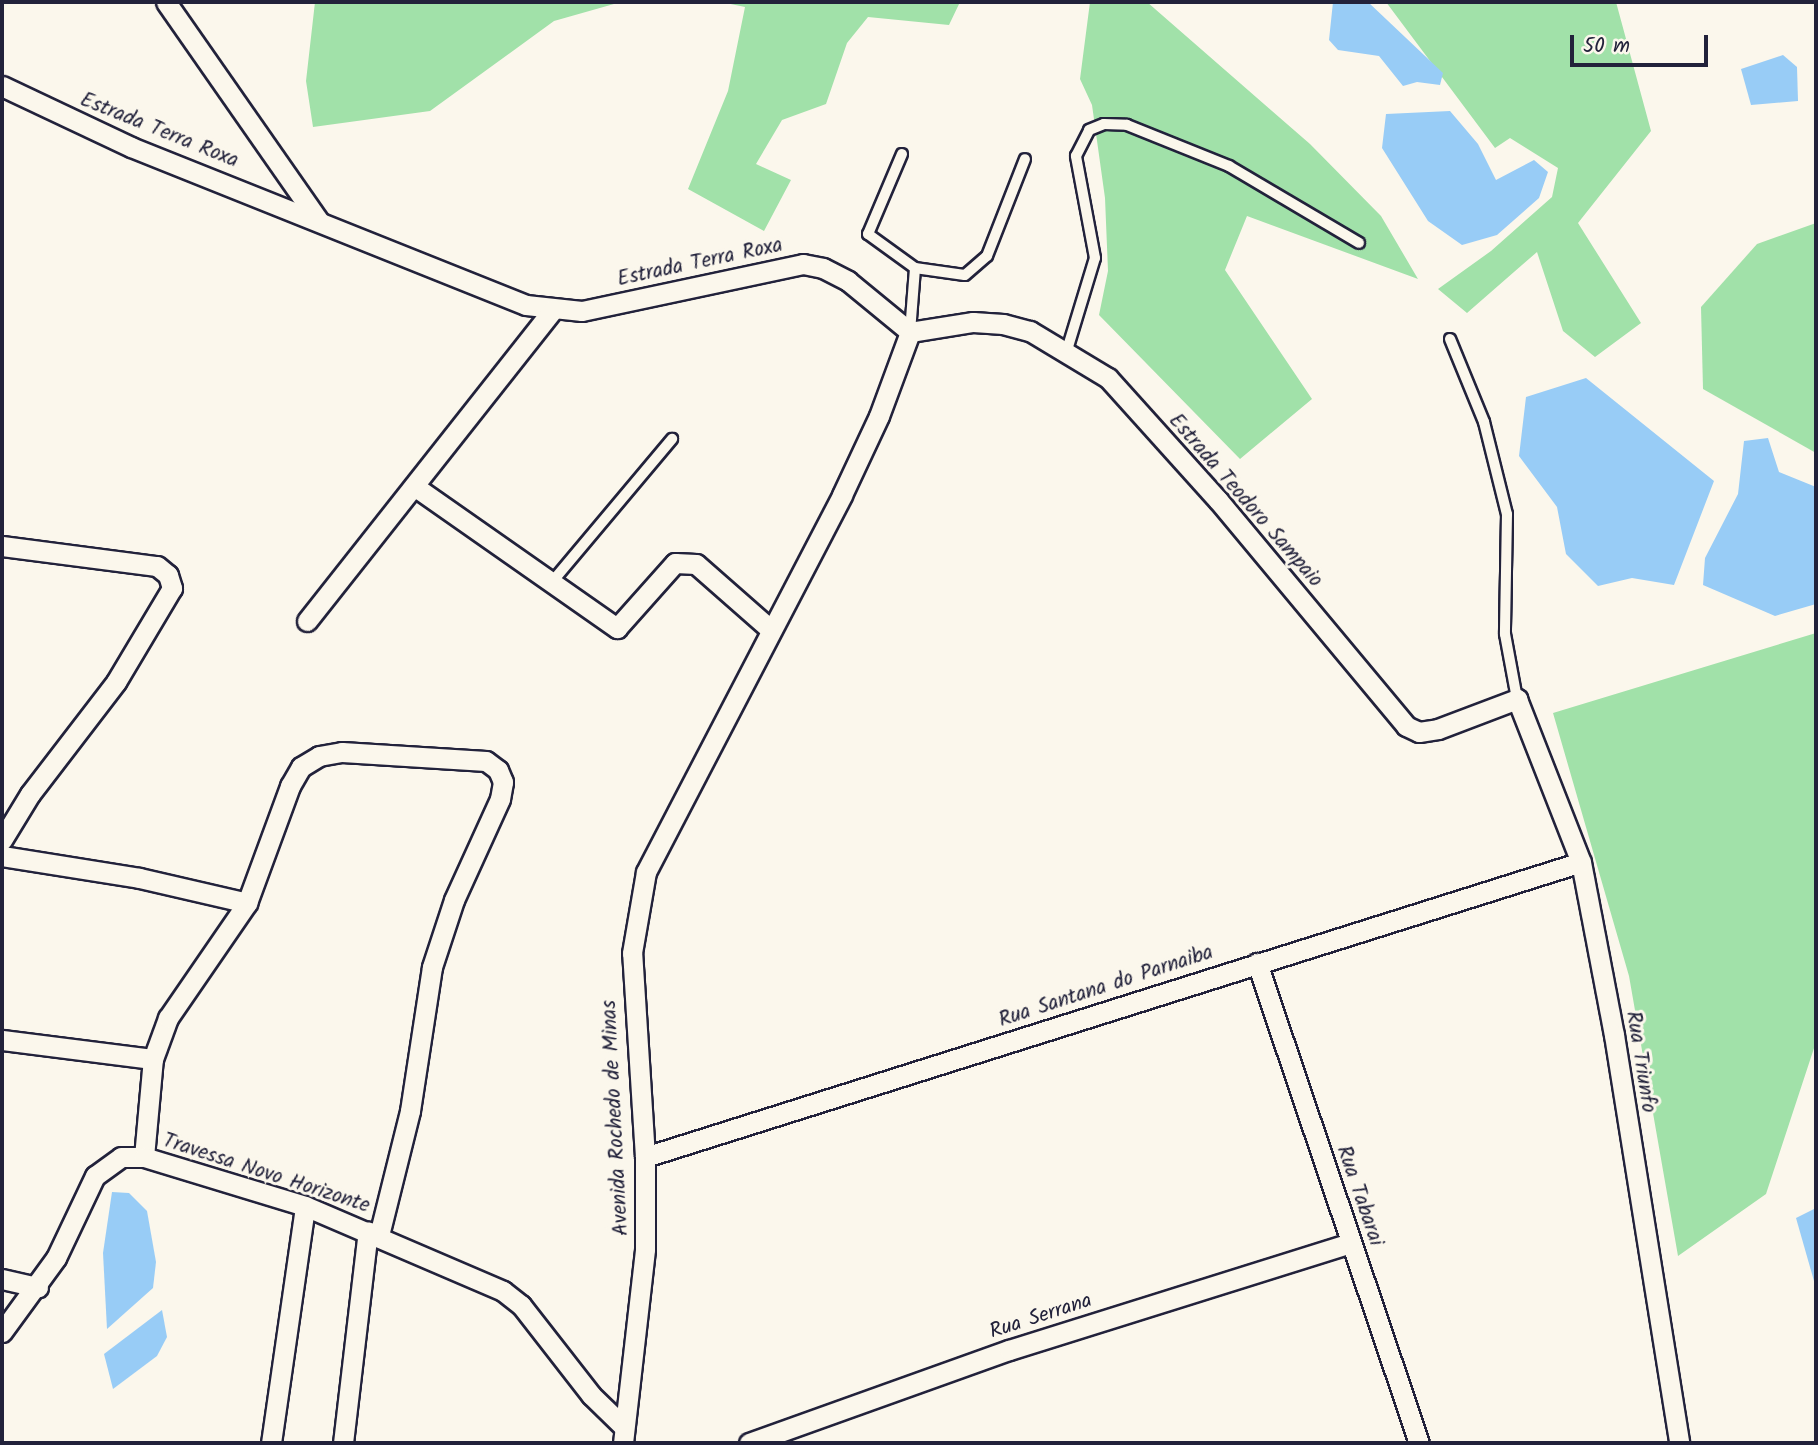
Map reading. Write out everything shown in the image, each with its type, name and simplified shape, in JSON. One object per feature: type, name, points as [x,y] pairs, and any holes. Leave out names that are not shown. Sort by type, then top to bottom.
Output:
[{"type":"street","points":[[166,2],[319,221]]},
{"type":"street","name":"Estrada Terra Roxa","points":[[2,86],[131,147],[319,221],[482,291],[553,310],[582,311],[803,264],[823,268],[848,281],[910,332]]},
{"type":"street","points":[[307,621],[553,310]]},
{"type":"street","name":"Estrada Teodoro Sampaio","points":[[910,332],[973,322],[1003,324],[1030,331],[1067,350],[1108,378],[1217,500],[1406,726],[1419,732],[1438,729],[1517,699]]},
{"type":"street","points":[[414,486],[617,628],[676,563],[696,564],[771,630],[880,416],[910,332]]},
{"type":"street","points":[[2,546],[157,566],[168,575],[172,588],[167,603],[116,682],[37,784],[2,840]]},
{"type":"street","name":"Avenida Rochedo de Minas","points":[[623,1434],[641,1298],[645,1157],[634,1004],[635,915],[659,841],[771,630]]},
{"type":"street","name":"Rua Triunfo","points":[[1517,699],[1581,862],[1614,1035],[1679,1443]]},
{"type":"street","points":[[144,1157],[153,1059],[168,1018],[247,903],[290,786],[302,767],[319,756],[342,752],[467,757],[486,761],[498,770],[503,782],[500,800],[454,900],[432,967],[410,1111],[373,1233],[343,1443]]},
{"type":"street","points":[[2,856],[139,878],[247,903]]},
{"type":"street","name":"Rua Santana do Parnaiba","points":[[645,1157],[1581,862]]},
{"type":"street","name":"Rua Tabarai","points":[[1257,962],[1419,1443]]},
{"type":"street","points":[[2,1040],[153,1059]]},
{"type":"street","name":"Travessa Novo Horizonte","points":[[2,1332],[38,1287],[95,1176],[121,1157],[144,1157],[305,1206],[503,1291],[521,1305],[623,1434]]},
{"type":"street","points":[[271,1443],[305,1206]]},
{"type":"street","name":"Rua Serrana","points":[[749,1443],[1009,1350],[1351,1243]]},
{"type":"street","points":[[2,1279],[38,1287]]},
{"type":"lane","points":[[1067,350],[1095,258],[1076,156],[1089,130],[1104,124],[1127,125],[1229,166],[1359,243]]},
{"type":"lane","points":[[902,153],[868,234],[915,268],[965,275],[987,256],[1025,159]]},
{"type":"lane","points":[[910,332],[915,268]]},
{"type":"lane","points":[[1450,339],[1484,422],[1507,514],[1505,634],[1517,699]]},
{"type":"lane","points":[[552,582],[672,439]]},
{"type":"green space","points":[[315,2],[621,2],[554,21],[430,111],[313,127],[306,81]]},
{"type":"green space","points":[[721,2],[960,2],[949,25],[868,17],[847,43],[826,104],[782,120],[756,164],[791,180],[764,231],[688,189],[728,91],[745,7]]},
{"type":"green space","points":[[1090,2],[1147,2],[1310,144],[1381,216],[1418,279],[1247,216],[1225,270],[1312,399],[1240,459],[1099,315],[1108,271],[1105,198],[1092,105],[1080,79]]},
{"type":"green space","points":[[1386,2],[1616,2],[1651,131],[1578,223],[1641,323],[1595,357],[1563,331],[1537,252],[1467,313],[1438,289],[1491,251],[1552,197],[1558,168],[1510,138],[1495,148]]},
{"type":"green space","points":[[1816,223],[1816,453],[1703,389],[1701,307],[1757,244]]},
{"type":"green space","points":[[1816,633],[1816,1042],[1766,1194],[1678,1256],[1629,976],[1553,713]]},
{"type":"water","points":[[1333,2],[1368,2],[1443,73],[1440,85],[1417,82],[1403,86],[1379,56],[1338,50],[1329,40]]},
{"type":"water","points":[[1783,55],[1797,67],[1798,101],[1751,105],[1741,69]]},
{"type":"water","points":[[1450,111],[1478,144],[1496,180],[1534,160],[1548,172],[1539,198],[1497,235],[1462,245],[1428,221],[1382,148],[1386,114]]},
{"type":"water","points":[[1586,378],[1714,481],[1674,585],[1632,578],[1598,586],[1566,554],[1557,507],[1519,456],[1526,397]]},
{"type":"water","points":[[1768,438],[1779,472],[1816,487],[1816,604],[1775,616],[1703,585],[1705,558],[1738,494],[1744,441]]},
{"type":"water","points":[[112,1192],[129,1193],[147,1211],[156,1262],[153,1288],[107,1329],[103,1253]]},
{"type":"water","points":[[1816,1208],[1816,1288],[1796,1218]]},
{"type":"water","points":[[162,1310],[167,1337],[157,1356],[113,1389],[104,1354]]}]
